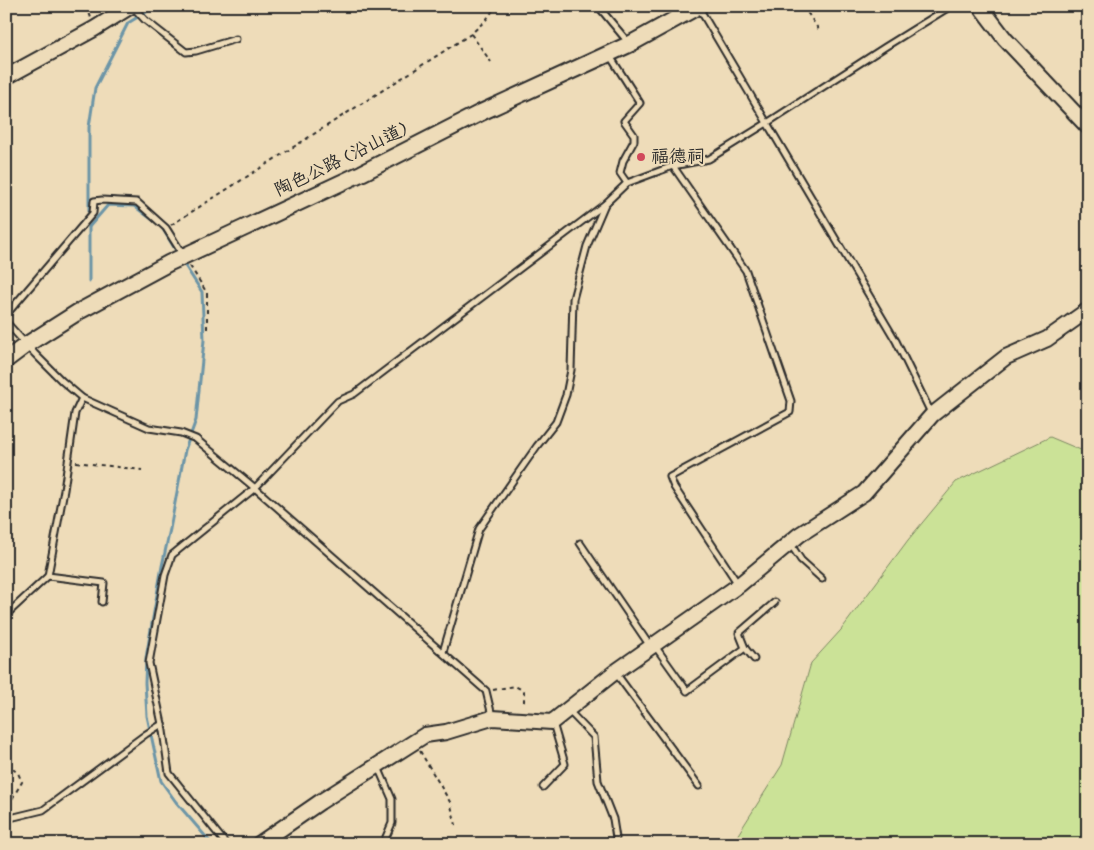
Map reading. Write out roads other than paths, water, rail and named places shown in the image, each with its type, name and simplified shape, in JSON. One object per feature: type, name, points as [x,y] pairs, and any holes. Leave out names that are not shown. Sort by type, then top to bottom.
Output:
[{"type":"main road","name":"陶色公路 (沿山道)","points":[[6,360],[78,312],[169,263],[362,173],[482,112],[630,44],[699,6]]},
{"type":"street","points":[[980,6],[1005,39],[1088,127]]},
{"type":"street","points":[[6,78],[133,8]]},
{"type":"street","points":[[259,844],[320,802],[426,735],[446,732],[492,718],[552,722],[615,672],[739,585],[799,536],[864,493],[932,415],[1006,357],[1047,339],[1088,310]]},
{"type":"lane","points":[[598,6],[630,44]]},
{"type":"lane","points":[[699,6],[896,341],[932,415]]},
{"type":"lane","points":[[226,844],[169,773],[162,724],[149,664],[165,575],[172,556],[255,488],[338,401],[354,394],[605,204],[627,183],[673,166],[709,159],[951,6]]},
{"type":"lane","points":[[133,8],[145,20],[186,52],[196,51],[236,39]]},
{"type":"lane","points":[[609,54],[640,103],[624,121],[634,135],[634,141],[623,161],[620,173],[627,183]]},
{"type":"lane","points":[[673,166],[746,271],[791,401],[790,412],[670,477],[674,487],[739,585]]},
{"type":"lane","points":[[6,315],[93,213],[94,202],[102,200],[136,202],[166,228],[183,256]]},
{"type":"lane","points":[[443,652],[479,529],[556,422],[566,395],[571,370],[573,298],[587,246],[605,204]]},
{"type":"lane","points":[[6,322],[26,345],[82,398],[150,428],[181,433],[196,439],[255,488],[486,691],[492,718]]},
{"type":"lane","points":[[6,615],[48,576],[64,490],[75,413],[82,398]]},
{"type":"lane","points":[[580,542],[652,645],[687,691],[745,648]]},
{"type":"lane","points":[[790,543],[801,560],[822,579]]},
{"type":"lane","points":[[48,576],[104,583],[102,602]]},
{"type":"lane","points":[[754,659],[745,648],[739,633],[775,602]]},
{"type":"lane","points":[[615,672],[699,786]]},
{"type":"lane","points":[[568,710],[594,737],[598,781],[613,819],[616,838],[613,844]]},
{"type":"lane","points":[[543,787],[564,764],[552,722]]},
{"type":"lane","points":[[6,819],[43,810],[162,724]]},
{"type":"lane","points":[[378,766],[392,799],[392,824],[383,844]]},
{"type":"waterway","points":[[89,218],[89,127],[95,88],[128,23],[156,6]]},
{"type":"waterway","points":[[89,227],[108,205],[134,206],[161,226],[178,254]]},
{"type":"waterway","points":[[89,227],[89,281]]},
{"type":"waterway","points":[[182,261],[202,292],[204,340],[196,420],[185,450],[162,566],[146,658],[145,683],[147,716],[161,781],[176,802],[212,844]]},
{"type":"place","name":"福德祠","points":[[641,157]]}]
